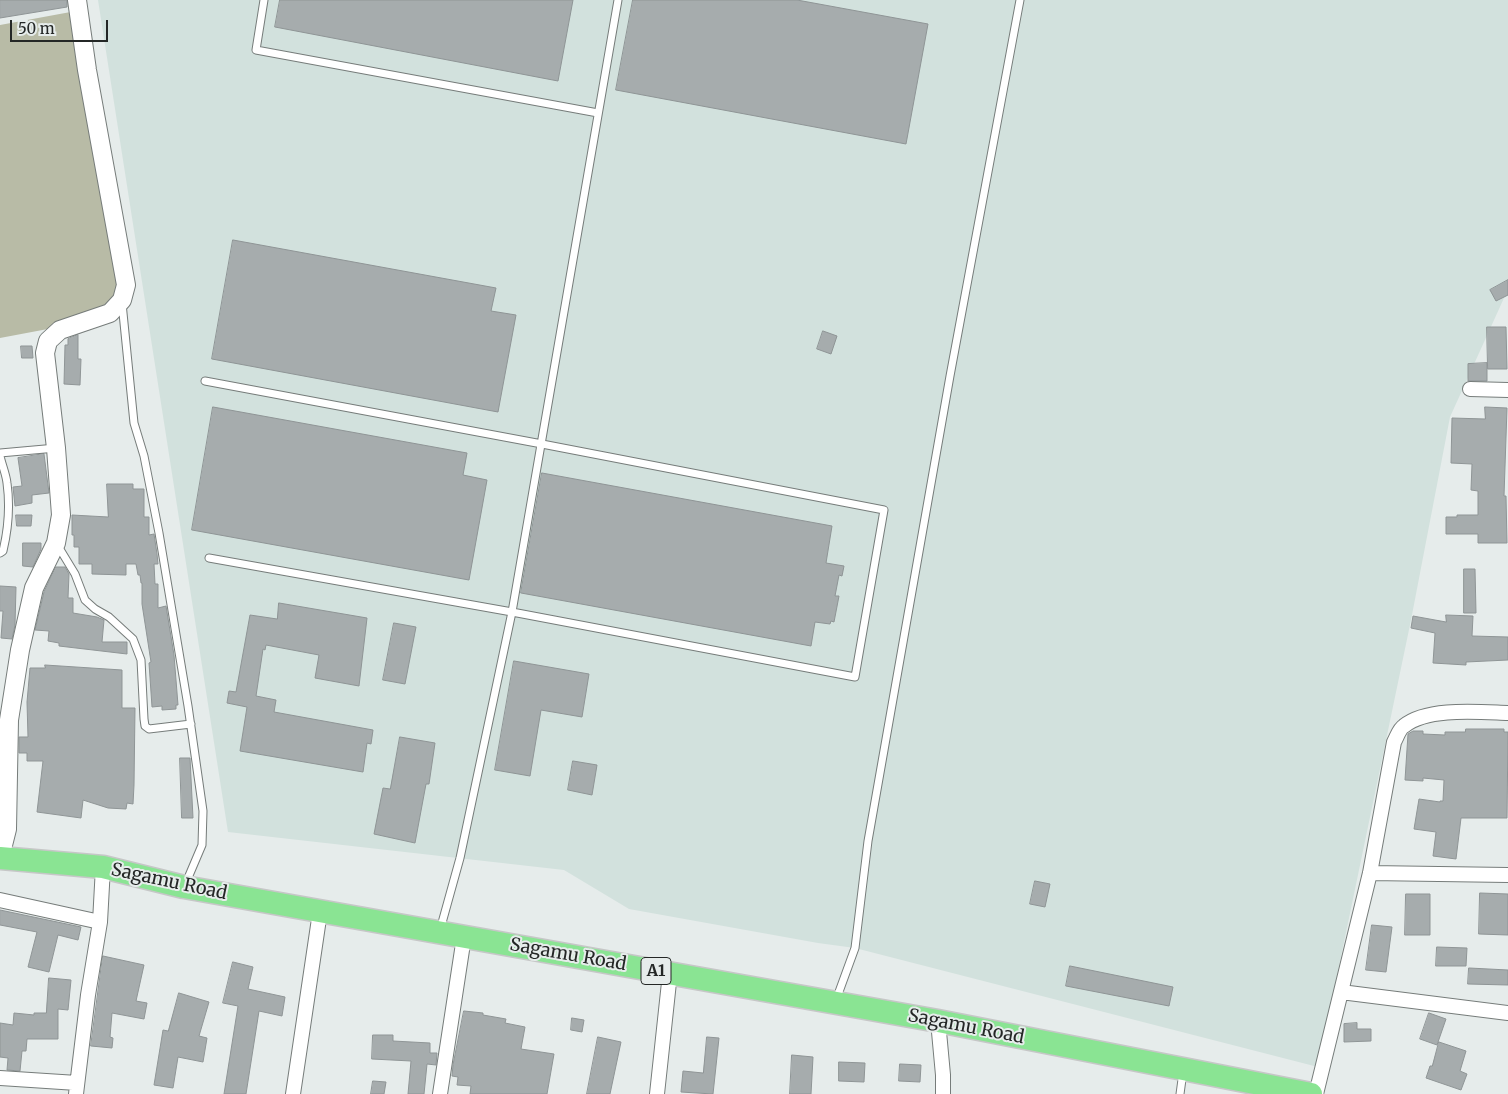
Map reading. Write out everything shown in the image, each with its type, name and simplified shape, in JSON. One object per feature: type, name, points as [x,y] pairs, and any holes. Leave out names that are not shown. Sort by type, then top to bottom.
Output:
[{"type":"highway","name":"Sagamu Road","points":[[0,858],[103,867],[184,887],[835,1002],[1311,1094]]},
{"type":"street","points":[[0,858],[7,829],[9,720],[20,650],[34,588],[56,543],[62,515],[45,353],[48,341],[60,330],[110,313],[122,300],[126,285],[87,70],[77,0]]},
{"type":"street","points":[[1470,389],[1508,390]]},
{"type":"street","points":[[1316,1094],[1370,873],[1394,742],[1402,727],[1414,720],[1435,714],[1508,713]]},
{"type":"street","points":[[0,1078],[77,1088],[88,995],[100,922],[103,867]]},
{"type":"street","points":[[1370,873],[1508,875]]},
{"type":"street","points":[[0,900],[100,922]]},
{"type":"street","points":[[294,1094],[320,912]]},
{"type":"street","points":[[440,1094],[464,937]]},
{"type":"street","points":[[657,1094],[670,973]]},
{"type":"street","points":[[1341,992],[1508,1013]]},
{"type":"street","points":[[938,1021],[943,1094]]},
{"type":"lane","points":[[264,0],[256,50],[598,113]]},
{"type":"lane","points":[[439,933],[460,858],[512,612],[618,0]]},
{"type":"lane","points":[[835,1002],[854,948],[868,840],[950,376],[1020,0]]},
{"type":"lane","points":[[122,300],[134,423],[144,456],[159,532],[191,724],[203,811],[202,845],[184,887]]},
{"type":"lane","points":[[205,381],[884,510],[854,678],[512,612],[208,558]]},
{"type":"lane","points":[[0,553],[3,551],[7,536],[7,484],[0,454],[56,448]]},
{"type":"lane","points":[[56,543],[75,574],[85,600],[95,610],[109,617],[133,639],[141,660],[145,726],[149,729],[191,724]]},
{"type":"lane","points":[[1180,1094],[1184,1069]]},
{"type":"shaded area","points":[[98,0],[1508,0],[1508,295],[1504,298],[1450,417],[1411,620],[1318,1067],[855,948],[629,909],[564,870],[228,832]]},
{"type":"green space","points":[[76,11],[122,315],[0,338],[0,25]]},
{"type":"building","points":[[0,0],[67,0],[67,7],[0,18]]},
{"type":"building","points":[[280,0],[573,0],[558,81],[275,27]]},
{"type":"building","points":[[633,0],[797,0],[928,24],[906,144],[616,90]]},
{"type":"building","points":[[233,240],[496,288],[491,311],[516,315],[498,412],[212,359]]},
{"type":"building","points":[[1508,280],[1508,295],[1496,301],[1490,290]]},
{"type":"building","points":[[1487,327],[1506,327],[1507,369],[1488,369]]},
{"type":"building","points":[[823,331],[837,336],[831,354],[817,349]]},
{"type":"building","points":[[78,335],[78,359],[81,359],[80,385],[64,384],[65,345],[68,345],[68,339]]},
{"type":"building","points":[[21,346],[32,346],[33,358],[22,358]]},
{"type":"building","points":[[1487,363],[1487,381],[1468,381],[1468,364]]},
{"type":"building","points":[[213,407],[467,453],[463,475],[487,480],[469,580],[192,530]]},
{"type":"building","points":[[1485,407],[1507,408],[1504,496],[1506,496],[1507,543],[1478,543],[1478,534],[1446,534],[1446,517],[1478,515],[1478,491],[1471,490],[1472,464],[1451,463],[1452,418],[1485,419]]},
{"type":"building","points":[[44,454],[49,493],[32,495],[32,503],[15,506],[13,487],[22,486],[18,458]]},
{"type":"building","points":[[542,473],[832,526],[826,563],[844,566],[842,576],[839,575],[835,596],[839,596],[834,622],[831,621],[830,624],[815,622],[811,646],[521,593]]},
{"type":"building","points":[[107,484],[133,484],[133,489],[144,489],[144,517],[149,517],[149,535],[154,534],[157,554],[158,564],[154,564],[155,584],[158,584],[158,608],[166,606],[174,655],[178,705],[176,705],[176,709],[162,710],[162,706],[152,707],[149,663],[151,662],[142,604],[142,583],[136,564],[126,564],[126,575],[92,574],[92,564],[79,564],[79,547],[74,547],[74,535],[72,535],[72,515],[108,517]]},
{"type":"building","points":[[16,515],[32,515],[31,526],[17,526]]},
{"type":"building","points":[[23,543],[41,543],[41,549],[33,567],[23,566]]},
{"type":"building","points":[[56,567],[65,567],[69,574],[68,598],[73,598],[73,613],[104,620],[102,642],[127,642],[127,654],[59,646],[59,643],[48,641],[49,631],[35,630],[44,592]]},
{"type":"building","points":[[1464,569],[1475,569],[1476,613],[1464,613]]},
{"type":"building","points":[[0,586],[16,587],[15,625],[12,639],[1,638],[3,611],[0,611]]},
{"type":"building","points":[[279,603],[367,618],[359,686],[315,678],[319,655],[266,645],[265,650],[263,649],[256,696],[276,700],[274,712],[373,730],[371,744],[367,743],[363,772],[240,751],[247,707],[227,703],[229,691],[236,692],[250,615],[277,619]]},
{"type":"building","points":[[1446,615],[1473,616],[1472,636],[1508,637],[1508,660],[1466,662],[1466,665],[1433,663],[1435,633],[1411,628],[1413,616],[1446,622]]},
{"type":"building","points":[[394,623],[416,627],[405,684],[383,680]]},
{"type":"building","points":[[514,661],[589,674],[582,717],[541,710],[530,776],[495,770]]},
{"type":"building","points":[[45,665],[122,670],[122,708],[135,708],[133,804],[127,803],[126,809],[108,808],[83,800],[81,818],[37,812],[43,761],[27,761],[27,753],[19,753],[19,737],[28,737],[27,702],[30,668],[45,668]]},
{"type":"building","points":[[1466,729],[1504,729],[1504,732],[1508,732],[1507,818],[1461,818],[1456,859],[1433,856],[1436,832],[1414,829],[1419,799],[1443,801],[1444,780],[1423,778],[1423,781],[1405,780],[1408,734],[1413,731],[1423,731],[1423,734],[1445,735],[1445,732],[1465,732]]},
{"type":"building","points":[[400,737],[435,743],[429,784],[426,784],[415,843],[374,834],[383,788],[390,789]]},
{"type":"building","points":[[180,758],[190,758],[193,818],[182,818]]},
{"type":"building","points":[[573,761],[597,765],[592,795],[568,790]]},
{"type":"building","points":[[1035,881],[1050,884],[1045,907],[1030,904]]},
{"type":"building","points":[[1480,893],[1508,894],[1508,935],[1479,934]]},
{"type":"building","points":[[1406,894],[1430,894],[1430,935],[1405,935]]},
{"type":"building","points":[[0,910],[81,927],[78,940],[58,935],[49,972],[28,967],[37,932],[0,925]]},
{"type":"building","points":[[1372,925],[1392,927],[1386,972],[1366,970]]},
{"type":"building","points":[[1437,947],[1467,948],[1466,966],[1436,966]]},
{"type":"building","points":[[103,956],[144,965],[136,1001],[147,1003],[144,1019],[112,1013],[110,1037],[113,1038],[112,1048],[91,1046]]},
{"type":"building","points":[[233,962],[253,967],[248,989],[285,997],[282,1016],[259,1011],[246,1094],[224,1094],[238,1006],[223,1003]]},
{"type":"building","points":[[1070,966],[1173,987],[1169,1006],[1066,986]]},
{"type":"building","points":[[1469,968],[1508,970],[1508,985],[1468,984]]},
{"type":"building","points":[[49,978],[71,980],[68,1010],[58,1009],[58,1039],[27,1039],[26,1051],[22,1051],[20,1071],[7,1070],[8,1058],[0,1057],[0,1023],[13,1025],[14,1013],[34,1015],[34,1013],[46,1013]]},
{"type":"building","points":[[179,993],[209,1002],[199,1036],[207,1038],[203,1062],[178,1057],[173,1088],[154,1085],[163,1030],[168,1031]]},
{"type":"building","points":[[464,1011],[483,1013],[483,1015],[506,1019],[505,1023],[525,1027],[521,1049],[554,1054],[547,1094],[470,1094],[471,1086],[457,1085],[458,1077],[452,1076],[453,1065]]},
{"type":"building","points":[[1429,1013],[1446,1019],[1437,1045],[1420,1039]]},
{"type":"building","points":[[572,1018],[584,1020],[582,1032],[571,1030]]},
{"type":"building","points":[[1357,1023],[1357,1029],[1371,1029],[1371,1041],[1344,1042],[1344,1024]]},
{"type":"building","points":[[373,1035],[393,1035],[393,1041],[430,1043],[430,1053],[437,1053],[436,1065],[427,1064],[424,1094],[408,1094],[411,1061],[372,1059]]},
{"type":"building","points":[[598,1037],[621,1042],[610,1094],[587,1094]]},
{"type":"building","points":[[707,1037],[719,1038],[713,1094],[681,1092],[683,1071],[703,1073]]},
{"type":"building","points":[[1439,1042],[1466,1051],[1460,1071],[1467,1074],[1461,1090],[1426,1078],[1430,1066],[1432,1066]]},
{"type":"building","points":[[792,1055],[813,1057],[811,1094],[790,1094]]},
{"type":"building","points":[[839,1062],[865,1063],[864,1082],[839,1081]]},
{"type":"building","points":[[900,1064],[921,1065],[920,1082],[899,1081]]},
{"type":"building","points":[[373,1081],[386,1082],[384,1094],[371,1094]]}]
